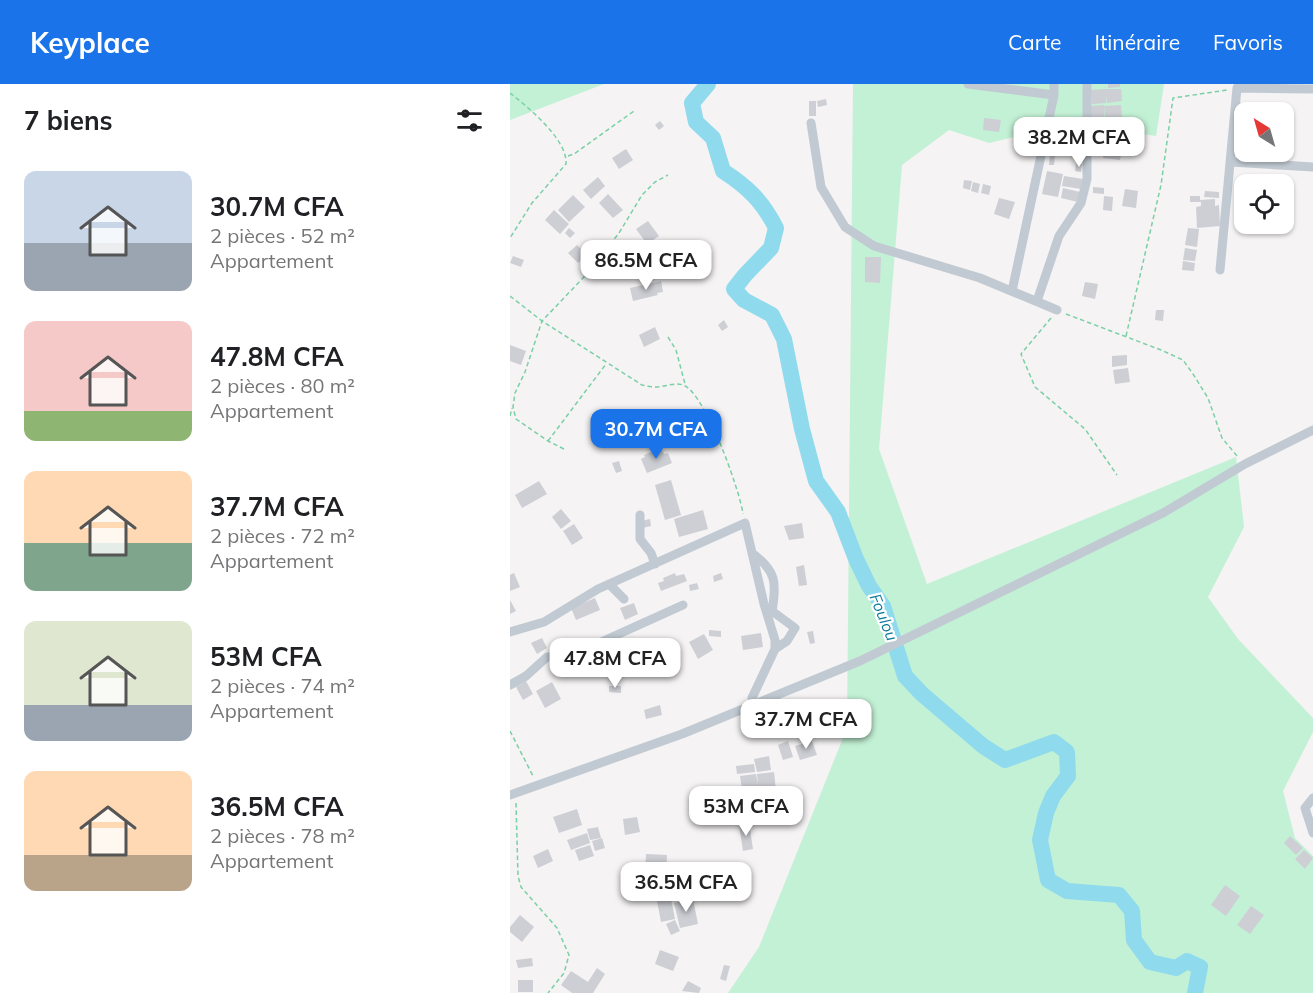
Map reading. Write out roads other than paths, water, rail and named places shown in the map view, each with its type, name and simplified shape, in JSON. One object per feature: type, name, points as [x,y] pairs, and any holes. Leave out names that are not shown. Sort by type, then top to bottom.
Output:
[{"type":"street","points":[[968,84],[1054,95]]},
{"type":"street","points":[[1012,291],[1054,95],[1054,84]]},
{"type":"street","points":[[1037,301],[1059,236],[1081,203],[1085,187],[1087,84]]},
{"type":"street","points":[[1220,270],[1237,88],[1313,89]]},
{"type":"street","points":[[811,123],[821,187],[845,227],[874,246],[980,278],[1057,310]]},
{"type":"street","points":[[1231,162],[1313,167]]},
{"type":"street","points":[[513,795],[754,706],[860,661],[1164,513],[1245,464],[1313,430]]},
{"type":"street","points":[[640,515],[640,539],[651,553],[655,564]]},
{"type":"street","points":[[510,632],[544,622],[598,589],[744,523],[775,640],[775,650],[752,698],[754,706]]},
{"type":"street","points":[[752,554],[763,562],[774,577],[776,590],[772,610],[795,628],[787,642],[775,650]]},
{"type":"street","points":[[609,584],[624,599]]},
{"type":"street","points":[[510,685],[526,676],[547,657],[568,657],[683,605]]},
{"type":"street","points":[[1313,798],[1305,808],[1313,833]]},
{"type":"waterway","name":"Foulou","points":[[708,84],[692,103],[696,122],[713,138],[723,171],[754,196],[766,210],[776,228],[771,248],[734,289],[744,300],[772,315],[784,339],[802,429],[816,481],[838,512],[856,559],[869,586],[883,606],[905,676],[922,694],[983,746],[1005,760],[1054,742],[1067,752],[1068,776],[1053,796],[1046,813],[1040,840],[1048,880],[1067,891],[1119,895],[1132,911],[1134,940],[1150,962],[1176,968],[1187,961],[1200,967],[1195,993]]}]
